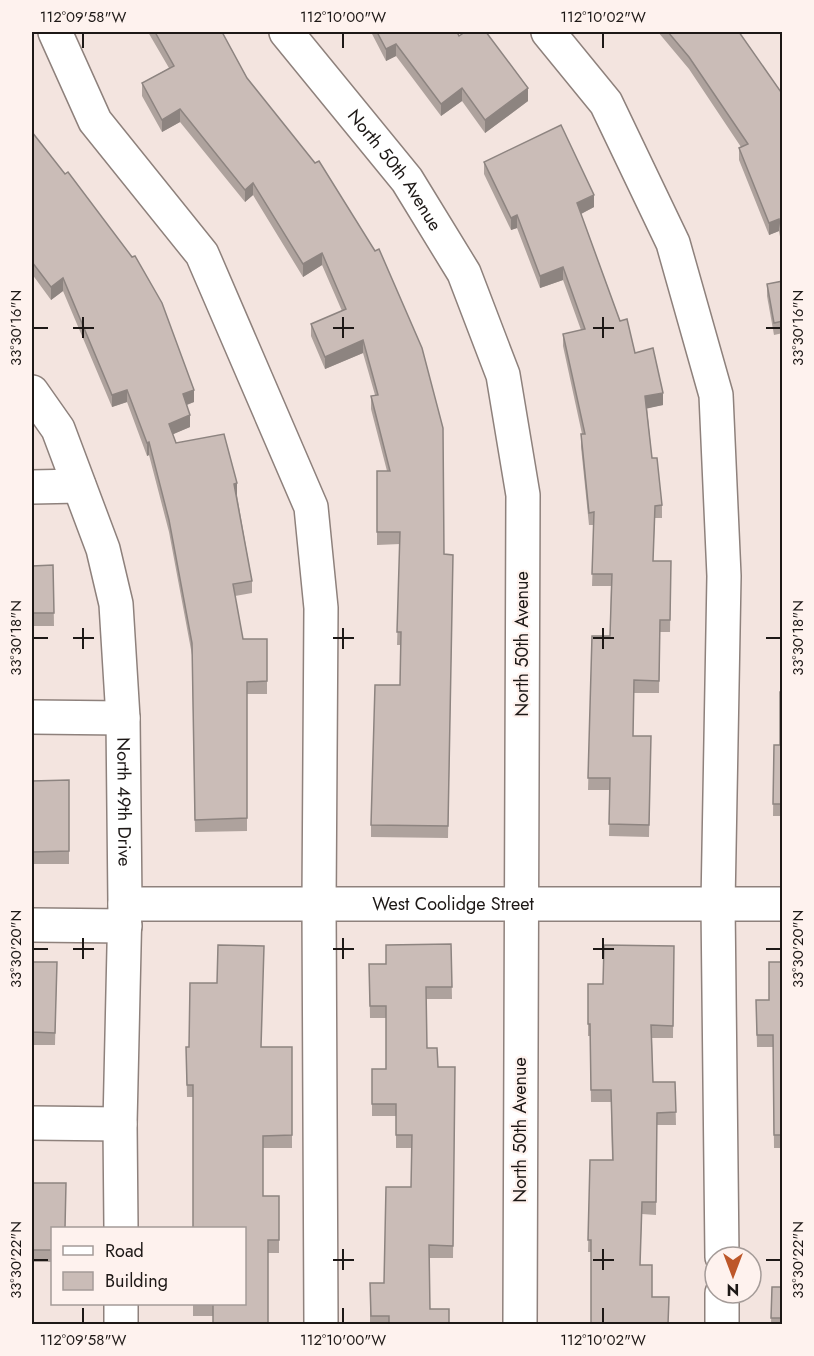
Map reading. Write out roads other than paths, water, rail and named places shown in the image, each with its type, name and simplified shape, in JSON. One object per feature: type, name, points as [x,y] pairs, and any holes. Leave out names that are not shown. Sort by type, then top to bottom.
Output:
[{"type":"street","points":[[55,32],[95,121],[202,254],[311,507],[321,608],[319,904],[321,1324]]},
{"type":"street","name":"North 50th Avenue","points":[[286,32],[407,180],[464,273],[503,375],[523,495],[520,1324]]},
{"type":"street","points":[[548,32],[606,104],[673,243],[716,395],[724,576],[718,904],[722,1245]]},
{"type":"street","name":"North 49th Drive","points":[[32,392],[58,429],[103,549],[116,604],[123,718],[125,915],[120,1124],[121,1227]]},
{"type":"street","points":[[32,487],[79,486]]},
{"type":"street","points":[[32,717],[123,718]]},
{"type":"street","name":"West Coolidge Street","points":[[32,925],[125,915],[319,904],[783,904]]},
{"type":"street","points":[[32,1124],[120,1124]]},
{"type":"street","points":[[121,1305],[121,1324]]},
{"type":"street","points":[[722,1305],[722,1324]]}]
